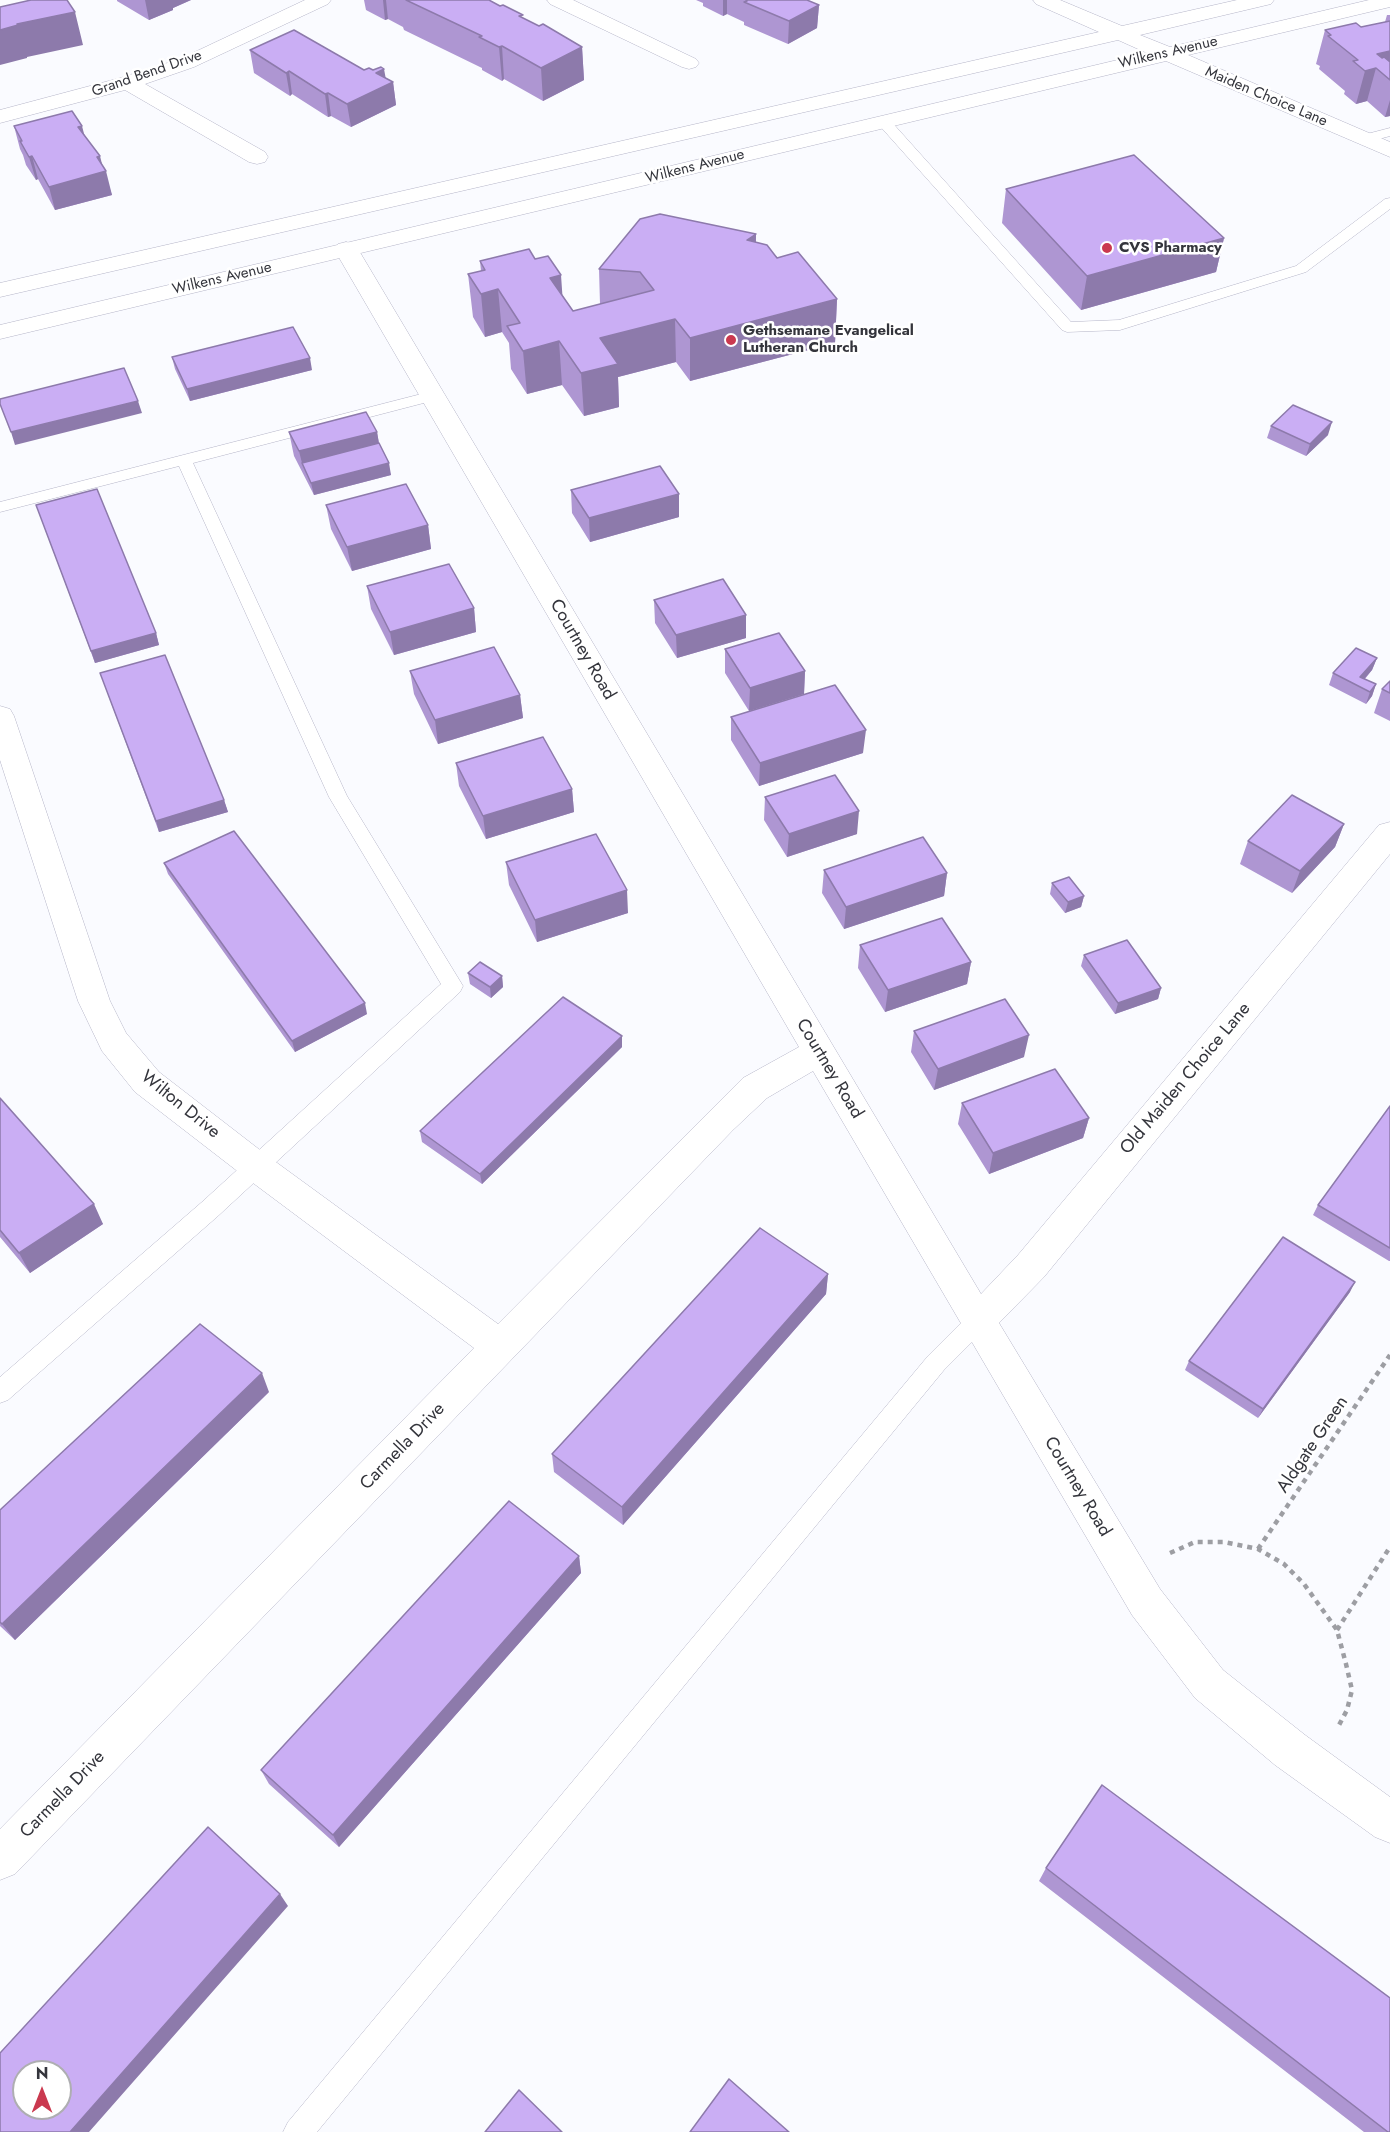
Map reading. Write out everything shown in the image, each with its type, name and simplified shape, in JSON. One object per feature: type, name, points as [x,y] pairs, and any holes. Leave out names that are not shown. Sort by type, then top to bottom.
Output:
[{"type":"street","name":"Grand Bend Drive","points":[[0,117],[128,83],[187,63],[321,0]]},
{"type":"street","points":[[557,0],[689,63]]},
{"type":"street","name":"Maiden Choice Lane","points":[[1043,0],[1390,150]]},
{"type":"street","name":"Wilkens Avenue","points":[[0,290],[1264,0]]},
{"type":"street","name":"Wilkens Avenue","points":[[0,332],[1166,53],[1390,2]]},
{"type":"street","points":[[544,203],[597,172],[1064,63],[1120,34]]},
{"type":"street","points":[[128,83],[257,157]]},
{"type":"street","name":"Courtney Road","points":[[346,249],[1146,1602],[1209,1684],[1290,1750],[1390,1822]]},
{"type":"street","name":"Wilton Drive","points":[[0,716],[94,1001],[114,1042],[147,1082],[257,1167],[501,1347]]},
{"type":"street","name":"Old Maiden Choice Lane","points":[[978,1321],[1031,1266],[1390,833]]},
{"type":"street","name":"Carmella Drive","points":[[0,1859],[721,1120],[756,1088],[819,1051]]},
{"type":"lane","points":[[884,122],[1067,327],[1120,325],[1301,269],[1390,202]]},
{"type":"lane","points":[[1364,139],[1390,132]]},
{"type":"lane","points":[[0,507],[433,396]]},
{"type":"lane","points":[[0,1392],[257,1167],[453,986],[338,798],[184,460]]},
{"type":"lane","points":[[298,2132],[936,1363],[978,1321]]},
{"type":"path","name":"Aldgate Green","points":[[1258,1550],[1390,1355]]},
{"type":"path","points":[[1127,1571],[1195,1542],[1224,1542],[1258,1550],[1284,1564],[1304,1584],[1337,1630],[1352,1690],[1347,1710],[1315,1767]]},
{"type":"path","points":[[1337,1630],[1390,1547]]},
{"type":"building","points":[[31,0],[67,0],[75,12],[17,24],[0,30],[0,7]]},
{"type":"building","points":[[406,0],[489,0],[523,15],[519,16],[539,26],[543,24],[582,47],[541,68],[502,46],[499,47],[479,37],[482,36]]},
{"type":"building","points":[[746,0],[807,0],[819,5],[789,21],[744,2]]},
{"type":"building","points":[[1390,21],[1390,51],[1377,54],[1390,62],[1390,80],[1376,68],[1365,71],[1353,61],[1358,60],[1328,36],[1331,35],[1325,30],[1356,23],[1361,27]]},
{"type":"building","points":[[294,30],[364,70],[381,67],[384,69],[376,73],[393,82],[347,104],[328,93],[325,94],[289,71],[286,73],[250,50]]},
{"type":"building","points":[[72,111],[82,126],[78,127],[100,156],[97,157],[106,171],[49,187],[32,156],[29,157],[14,126]]},
{"type":"building","points":[[1134,155],[1224,238],[1087,276],[1006,189]]},
{"type":"building","points":[[660,214],[756,234],[747,240],[767,245],[777,258],[798,252],[837,299],[690,338],[675,319],[600,338],[618,364],[581,373],[559,341],[523,351],[507,326],[520,323],[498,289],[481,294],[468,274],[485,270],[480,261],[529,249],[535,259],[548,256],[561,275],[550,278],[573,311],[654,290],[640,272],[599,269],[640,219]]},
{"type":"building","points":[[293,327],[310,358],[187,389],[172,357]]},
{"type":"building","points":[[124,368],[138,401],[11,432],[0,399]]},
{"type":"building","points":[[1293,405],[1332,422],[1310,444],[1271,426]]},
{"type":"building","points":[[366,412],[377,432],[299,451],[289,432]]},
{"type":"building","points":[[379,443],[389,463],[311,483],[302,463]]},
{"type":"building","points":[[660,466],[679,494],[589,518],[571,490]]},
{"type":"building","points":[[406,484],[428,525],[347,547],[326,505]]},
{"type":"building","points":[[97,489],[156,633],[91,651],[36,505]]},
{"type":"building","points":[[449,564],[474,608],[390,632],[367,586]]},
{"type":"building","points":[[723,579],[746,615],[676,635],[654,600]]},
{"type":"building","points":[[779,633],[805,671],[750,688],[725,649]]},
{"type":"building","points":[[494,647],[520,695],[435,720],[410,671]]},
{"type":"building","points":[[1356,648],[1377,658],[1360,677],[1376,684],[1370,692],[1333,673]]},
{"type":"building","points":[[165,655],[224,800],[156,821],[100,673]]},
{"type":"building","points":[[1390,681],[1390,693],[1382,689]]},
{"type":"building","points":[[835,685],[866,730],[760,763],[731,717]]},
{"type":"building","points":[[543,737],[572,789],[483,816],[456,763]]},
{"type":"building","points":[[835,775],[859,811],[789,834],[765,797]]},
{"type":"building","points":[[1292,795],[1344,824],[1300,871],[1248,841]]},
{"type":"building","points":[[234,831],[365,1003],[292,1041],[164,863]]},
{"type":"building","points":[[596,834],[627,890],[535,920],[506,862]]},
{"type":"building","points":[[923,837],[947,873],[846,907],[824,870]]},
{"type":"building","points":[[1069,877],[1084,896],[1068,902],[1052,883]]},
{"type":"building","points":[[942,918],[971,962],[888,990],[860,945]]},
{"type":"building","points":[[1127,940],[1161,988],[1118,1003],[1084,955]]},
{"type":"building","points":[[480,962],[502,976],[490,987],[468,973]]},
{"type":"building","points":[[563,997],[622,1036],[480,1174],[420,1131]]},
{"type":"building","points":[[1005,999],[1029,1035],[938,1069],[914,1031]]},
{"type":"building","points":[[1055,1069],[1089,1118],[993,1153],[962,1103]]},
{"type":"building","points":[[0,1098],[94,1204],[19,1253],[0,1230]]},
{"type":"building","points":[[1390,1106],[1390,1248],[1318,1205]]},
{"type":"building","points":[[760,1228],[828,1274],[622,1507],[552,1454]]},
{"type":"building","points":[[1283,1237],[1355,1282],[1263,1409],[1189,1361]]},
{"type":"building","points":[[200,1324],[262,1373],[2,1624],[0,1622],[0,1510]]},
{"type":"building","points":[[509,1501],[579,1556],[333,1835],[261,1770]]},
{"type":"building","points":[[1102,1785],[1390,1998],[1390,2132],[1046,1868]]},
{"type":"building","points":[[208,1827],[280,1894],[70,2132],[0,2132],[0,2053]]},
{"type":"building","points":[[729,2079],[789,2132],[690,2132]]},
{"type":"building","points":[[519,2090],[562,2132],[485,2132]]},
{"type":"place","name":"CVS Pharmacy","points":[[1107,248]]},
{"type":"place","name":"Gethsemane Evangelical Lutheran Church","points":[[731,340]]}]
